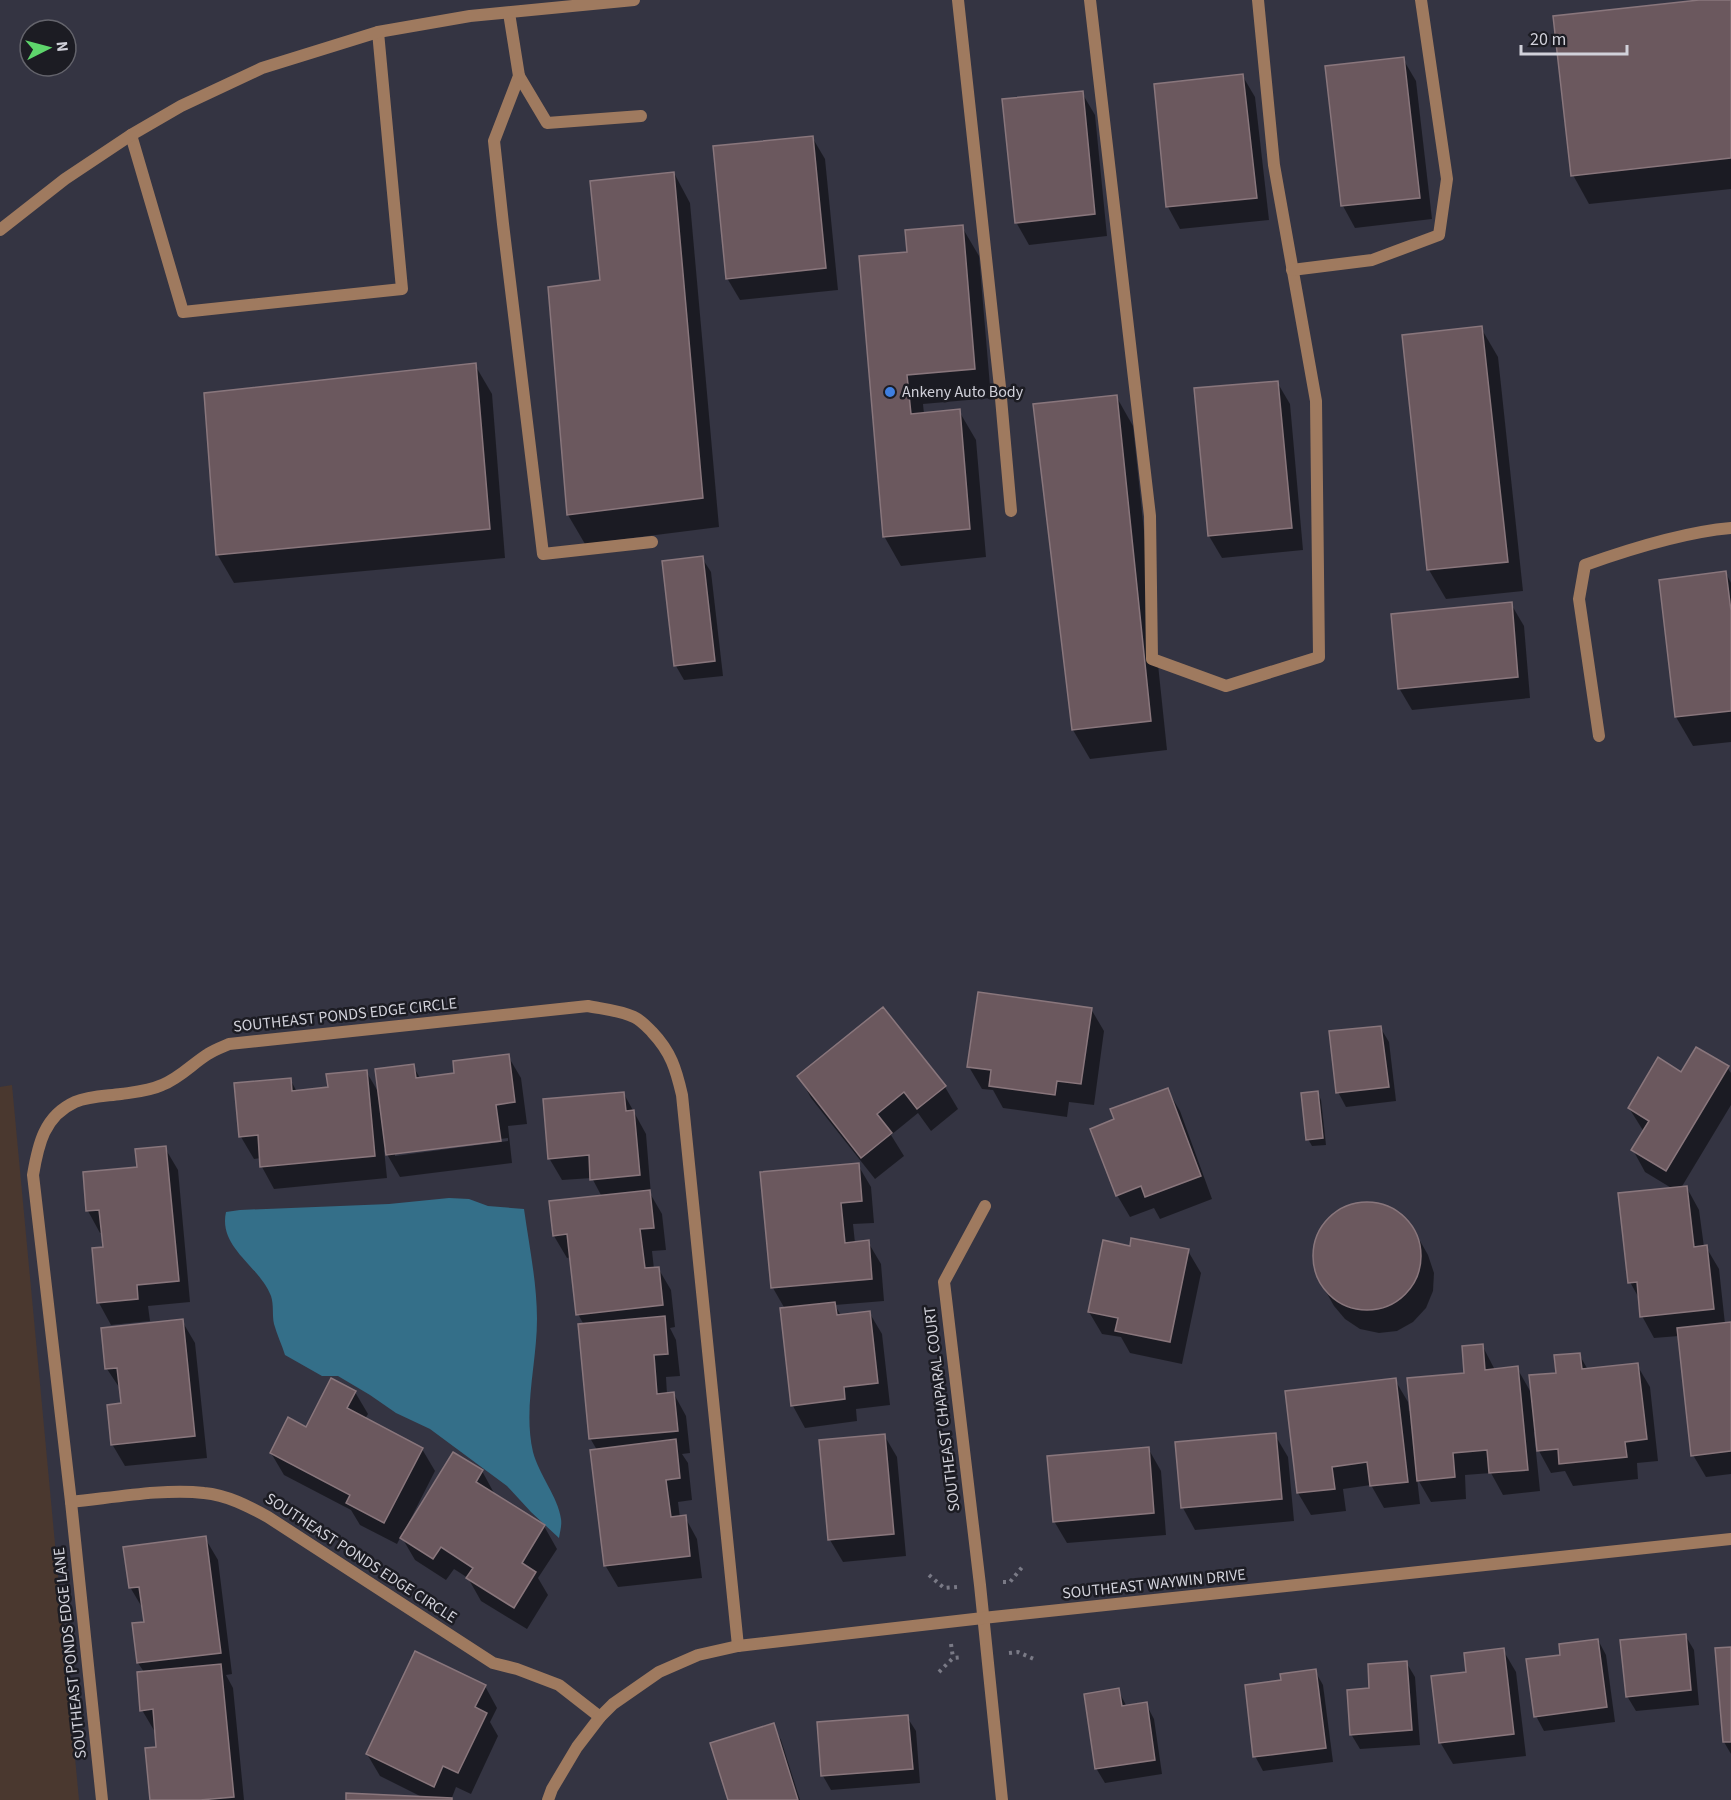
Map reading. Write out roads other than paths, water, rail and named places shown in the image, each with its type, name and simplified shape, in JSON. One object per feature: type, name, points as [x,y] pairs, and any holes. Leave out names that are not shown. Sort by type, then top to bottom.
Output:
[{"type":"street","points":[[0,230],[65,179],[131,135],[181,106],[262,68],[378,32],[470,16],[634,0]]},
{"type":"street","points":[[958,0],[1000,387],[1011,511]]},
{"type":"street","points":[[1090,0],[1150,516],[1152,659],[1226,686],[1319,657],[1316,401],[1274,165],[1258,0]]},
{"type":"street","points":[[1292,270],[1372,260],[1440,235],[1447,179],[1421,0]]},
{"type":"street","points":[[509,13],[519,76],[547,123],[641,116]]},
{"type":"street","points":[[131,135],[183,312],[402,289],[378,32]]},
{"type":"street","points":[[519,76],[494,141],[502,224],[543,554],[652,542]]},
{"type":"street","points":[[1599,736],[1579,599],[1585,565],[1628,550],[1712,530],[1731,528]]},
{"type":"street","name":"SOUTHEAST PONDS EDGE CIRCLE","points":[[600,1717],[559,1685],[528,1672],[493,1663],[245,1504],[203,1493],[163,1493],[71,1502],[33,1174],[42,1134],[51,1121],[75,1102],[162,1086],[182,1075],[209,1053],[229,1044],[588,1006],[618,1011],[636,1018],[662,1043],[670,1055],[676,1068],[682,1095],[738,1646]]},
{"type":"street","name":"SOUTHEAST CHAPARAL COURT","points":[[986,1206],[944,1282],[1002,1800]]},
{"type":"street","name":"SOUTHEAST PONDS EDGE LANE","points":[[71,1502],[102,1800]]},
{"type":"street","name":"SOUTHEAST WAYWIN DRIVE","points":[[548,1800],[577,1747],[613,1704],[659,1672],[698,1655],[738,1646],[1731,1539]]},
{"type":"water","points":[[449,1198],[469,1199],[488,1206],[524,1209],[537,1305],[529,1419],[530,1436],[539,1469],[559,1511],[561,1524],[559,1538],[507,1486],[430,1429],[396,1413],[338,1376],[322,1376],[285,1355],[274,1324],[271,1296],[266,1285],[234,1246],[225,1225],[226,1212],[240,1210],[389,1204]]},
{"type":"place","name":"Ankeny Auto Body","points":[[890,392]]}]
